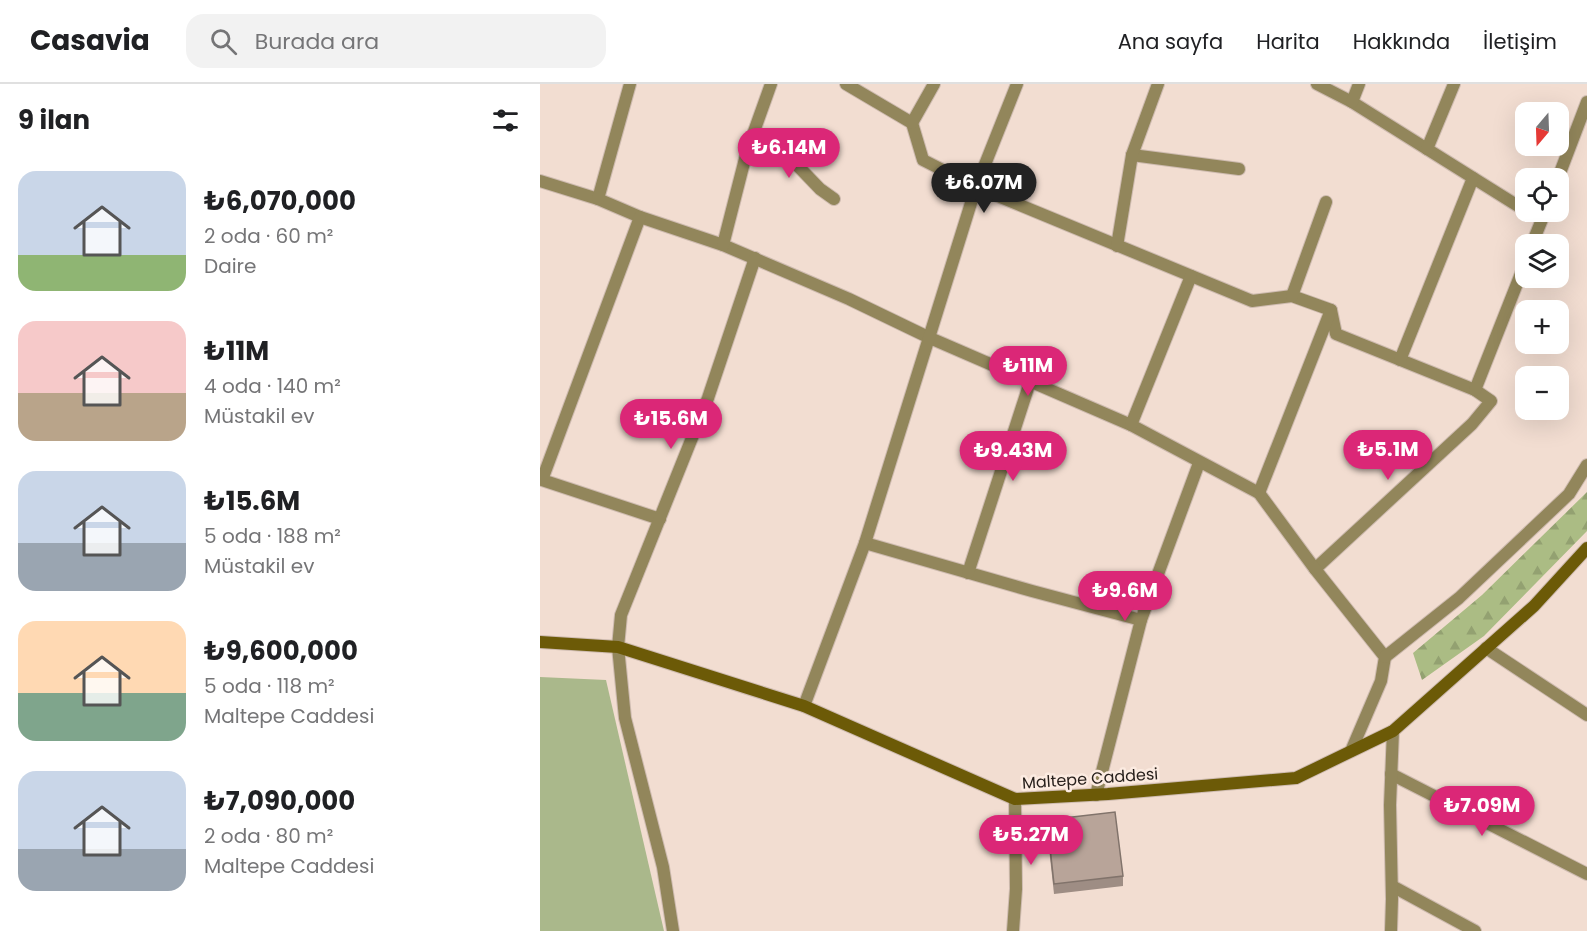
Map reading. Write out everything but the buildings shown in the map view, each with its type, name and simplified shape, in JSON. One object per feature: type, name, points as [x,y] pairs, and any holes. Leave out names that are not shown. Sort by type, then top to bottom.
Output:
[{"type":"street","points":[[598,199],[630,84]]},
{"type":"street","points":[[723,244],[748,147],[771,84]]},
{"type":"street","points":[[846,84],[912,123],[923,160],[976,187],[1252,301],[1292,296],[1331,310]]},
{"type":"street","points":[[912,123],[934,84]]},
{"type":"street","points":[[804,706],[865,543],[976,187],[1017,84]]},
{"type":"street","points":[[1117,246],[1132,155],[1158,84]]},
{"type":"street","points":[[1317,84],[1352,102],[1515,204]]},
{"type":"street","points":[[1352,102],[1359,84]]},
{"type":"street","points":[[1427,149],[1454,84]]},
{"type":"street","points":[[1562,168],[1587,102]]},
{"type":"street","points":[[748,147],[795,163],[834,200]]},
{"type":"street","points":[[1132,155],[1239,169]]},
{"type":"street","points":[[1400,360],[1473,178]]},
{"type":"street","points":[[540,181],[598,199],[640,217],[723,244],[849,299],[930,338],[1131,425],[1259,493],[1315,569],[1385,657]]},
{"type":"street","points":[[1292,296],[1326,202]]},
{"type":"street","points":[[640,217],[541,483],[660,519]]},
{"type":"street","points":[[673,931],[663,867],[625,718],[618,647],[621,615],[708,398],[755,258]]},
{"type":"street","points":[[1131,425],[1191,276]]},
{"type":"street","points":[[1475,390],[1515,288]]},
{"type":"street","points":[[1315,569],[1472,424],[1491,401],[1475,390],[1336,334],[1331,310]]},
{"type":"street","points":[[1259,493],[1331,310]]},
{"type":"street","points":[[968,573],[1030,382]]},
{"type":"street","points":[[1096,795],[1141,620],[1199,463]]},
{"type":"street","points":[[1351,751],[1381,681],[1385,657],[1460,598],[1569,494],[1587,465]]},
{"type":"street","points":[[865,543],[1141,620]]},
{"type":"street","name":"Maltepe Caddesi","points":[[540,642],[618,647],[804,706],[1016,799],[1096,795],[1296,778],[1393,731],[1534,606],[1587,548]]},
{"type":"street","points":[[1486,648],[1587,715]]},
{"type":"street","points":[[1391,931],[1393,731]]},
{"type":"street","points":[[1391,774],[1587,874]]},
{"type":"street","points":[[1013,931],[1016,889],[1016,799]]},
{"type":"street","points":[[1392,886],[1474,931]]},
{"type":"green space","points":[[1587,492],[1587,531],[1484,636],[1422,680],[1413,653],[1482,595]]},
{"type":"green space","points":[[540,677],[606,680],[664,931],[540,931]]}]
